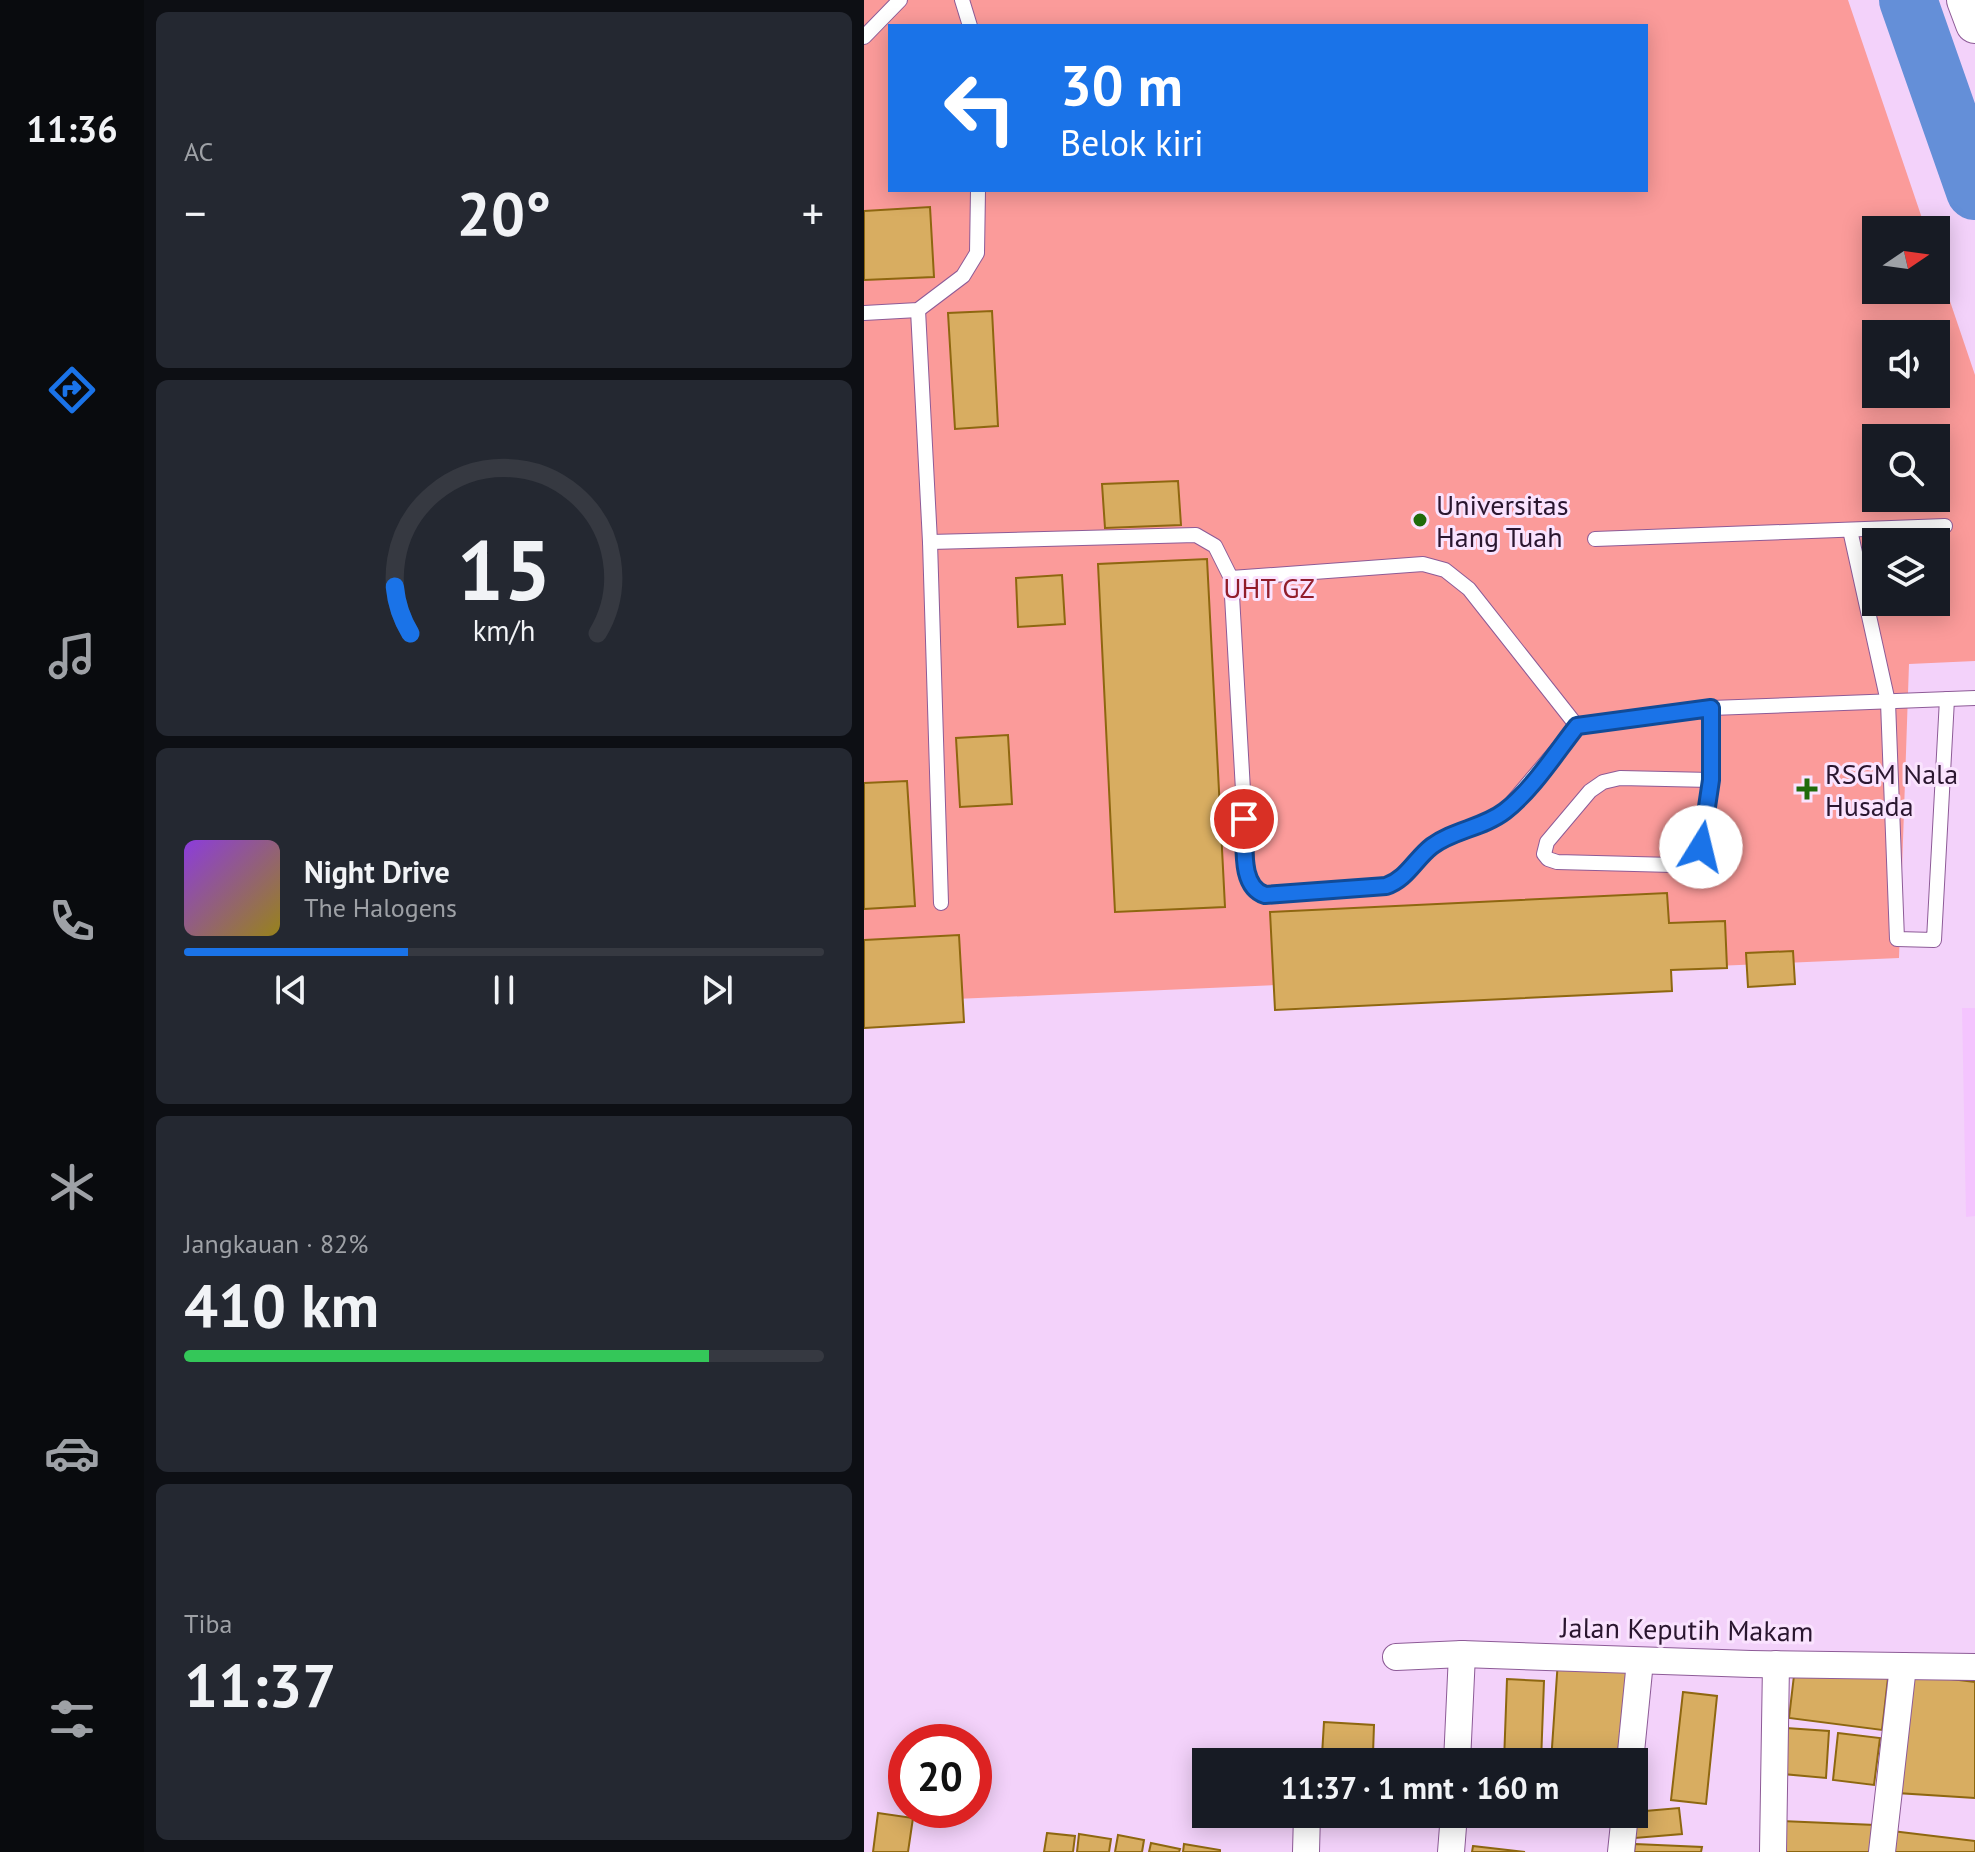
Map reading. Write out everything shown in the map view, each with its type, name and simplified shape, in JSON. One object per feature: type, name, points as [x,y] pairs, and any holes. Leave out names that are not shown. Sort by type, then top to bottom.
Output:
[{"type":"main road","points":[[1966,0],[1975,24]]},
{"type":"street","name":"Jalan Keputih Makam","points":[[1396,1657],[1462,1654],[1640,1661],[1975,1667]]},
{"type":"street","points":[[1458,1748],[1462,1654]]},
{"type":"street","points":[[1631,1748],[1640,1661]]},
{"type":"street","points":[[1773,1852],[1776,1664]]},
{"type":"street","points":[[1882,1852],[1903,1666]]},
{"type":"street","points":[[1306,1852],[1307,1828]]},
{"type":"street","points":[[1451,1852],[1453,1828]]},
{"type":"street","points":[[1621,1852],[1624,1828]]},
{"type":"lane","points":[[864,37],[900,0]]},
{"type":"lane","points":[[962,0],[969,24]]},
{"type":"lane","points":[[864,313],[918,310],[963,276],[977,253],[978,192]]},
{"type":"lane","points":[[918,310],[930,542],[941,903]]},
{"type":"lane","points":[[1595,539],[1945,526]]},
{"type":"lane","points":[[1850,530],[1888,702],[1897,939],[1934,940],[1947,699]]},
{"type":"lane","points":[[930,542],[1196,535],[1215,546],[1231,578],[1248,879],[1259,893],[1265,895],[1393,884],[1438,842],[1479,826],[1504,812],[1577,726],[1711,708],[1975,698]]},
{"type":"lane","points":[[1231,578],[1423,564],[1445,570],[1469,589],[1577,726]]},
{"type":"lane","points":[[1711,708],[1711,780],[1701,847],[1688,859],[1673,865],[1557,862],[1544,854],[1547,842],[1590,791],[1603,782],[1620,778],[1711,780]]},
{"type":"shaded area","points":[[1962,1008],[1975,1008],[1975,1216],[1966,1217]]},
{"type":"green space","name":"UHT GZ","points":[[864,0],[1848,0],[1921,216],[1862,216],[1862,304],[1950,304],[1950,301],[1975,375],[1975,661],[1909,664],[1899,958],[864,1003]]},
{"type":"building","points":[[930,207],[934,277],[864,280],[864,211]]},
{"type":"building","points":[[992,311],[998,426],[955,429],[948,313]]},
{"type":"building","points":[[1178,481],[1181,525],[1105,528],[1102,484]]},
{"type":"building","points":[[1207,559],[1225,907],[1115,912],[1098,564]]},
{"type":"building","points":[[1062,575],[1065,624],[1018,627],[1016,578]]},
{"type":"building","points":[[1008,735],[1012,804],[960,807],[956,738]]},
{"type":"building","points":[[907,781],[915,906],[864,909],[864,783]]},
{"type":"building","points":[[1667,893],[1669,923],[1725,921],[1727,968],[1671,970],[1672,991],[1275,1010],[1270,912]]},
{"type":"building","points":[[959,935],[964,1022],[864,1028],[864,940]]},
{"type":"building","points":[[1793,951],[1795,984],[1748,987],[1746,953]]},
{"type":"building","points":[[1558,1660],[1630,1665],[1625,1748],[1552,1748]]},
{"type":"building","points":[[1795,1667],[1888,1678],[1882,1730],[1789,1718]]},
{"type":"building","points":[[1911,1674],[1975,1682],[1975,1798],[1897,1793]]},
{"type":"building","points":[[1507,1679],[1544,1681],[1542,1748],[1505,1748]]},
{"type":"building","points":[[1683,1692],[1717,1696],[1706,1804],[1671,1800]]},
{"type":"building","points":[[1324,1722],[1374,1725],[1373,1748],[1322,1748]]},
{"type":"building","points":[[1786,1728],[1829,1731],[1826,1778],[1783,1774]]},
{"type":"building","points":[[1838,1733],[1880,1738],[1874,1785],[1833,1780]]},
{"type":"building","points":[[1679,1808],[1682,1834],[1635,1838],[1635,1828],[1648,1828],[1648,1811]]},
{"type":"building","points":[[878,1813],[888,1814],[888,1828],[912,1828],[908,1852],[873,1852]]},
{"type":"building","points":[[1781,1821],[1875,1825],[1874,1852],[1780,1852]]},
{"type":"building","points":[[1892,1831],[1975,1841],[1975,1852],[1890,1852]]},
{"type":"building","points":[[1047,1833],[1075,1836],[1073,1852],[1044,1852]]},
{"type":"building","points":[[1079,1834],[1111,1839],[1109,1852],[1077,1852]]},
{"type":"building","points":[[1118,1835],[1144,1840],[1142,1852],[1115,1852]]},
{"type":"building","points":[[1151,1843],[1180,1849],[1179,1852],[1149,1852]]},
{"type":"building","points":[[1184,1844],[1220,1850],[1220,1852],[1183,1852]]},
{"type":"building","points":[[1635,1844],[1702,1847],[1701,1852],[1634,1852]]},
{"type":"building","points":[[1473,1846],[1525,1852],[1472,1852]]},
{"type":"waterway","points":[[1908,0],[1975,191]]},
{"type":"place","name":"Universitas Hang Tuah","points":[[1420,520]]},
{"type":"place","name":"RSGM Nala Husada","points":[[1807,789]]},
{"type":"route","points":[[1244,819],[1248,879],[1259,893],[1386,886],[1402,878],[1430,847],[1504,812],[1577,726],[1711,708],[1711,780],[1701,847]]}]
